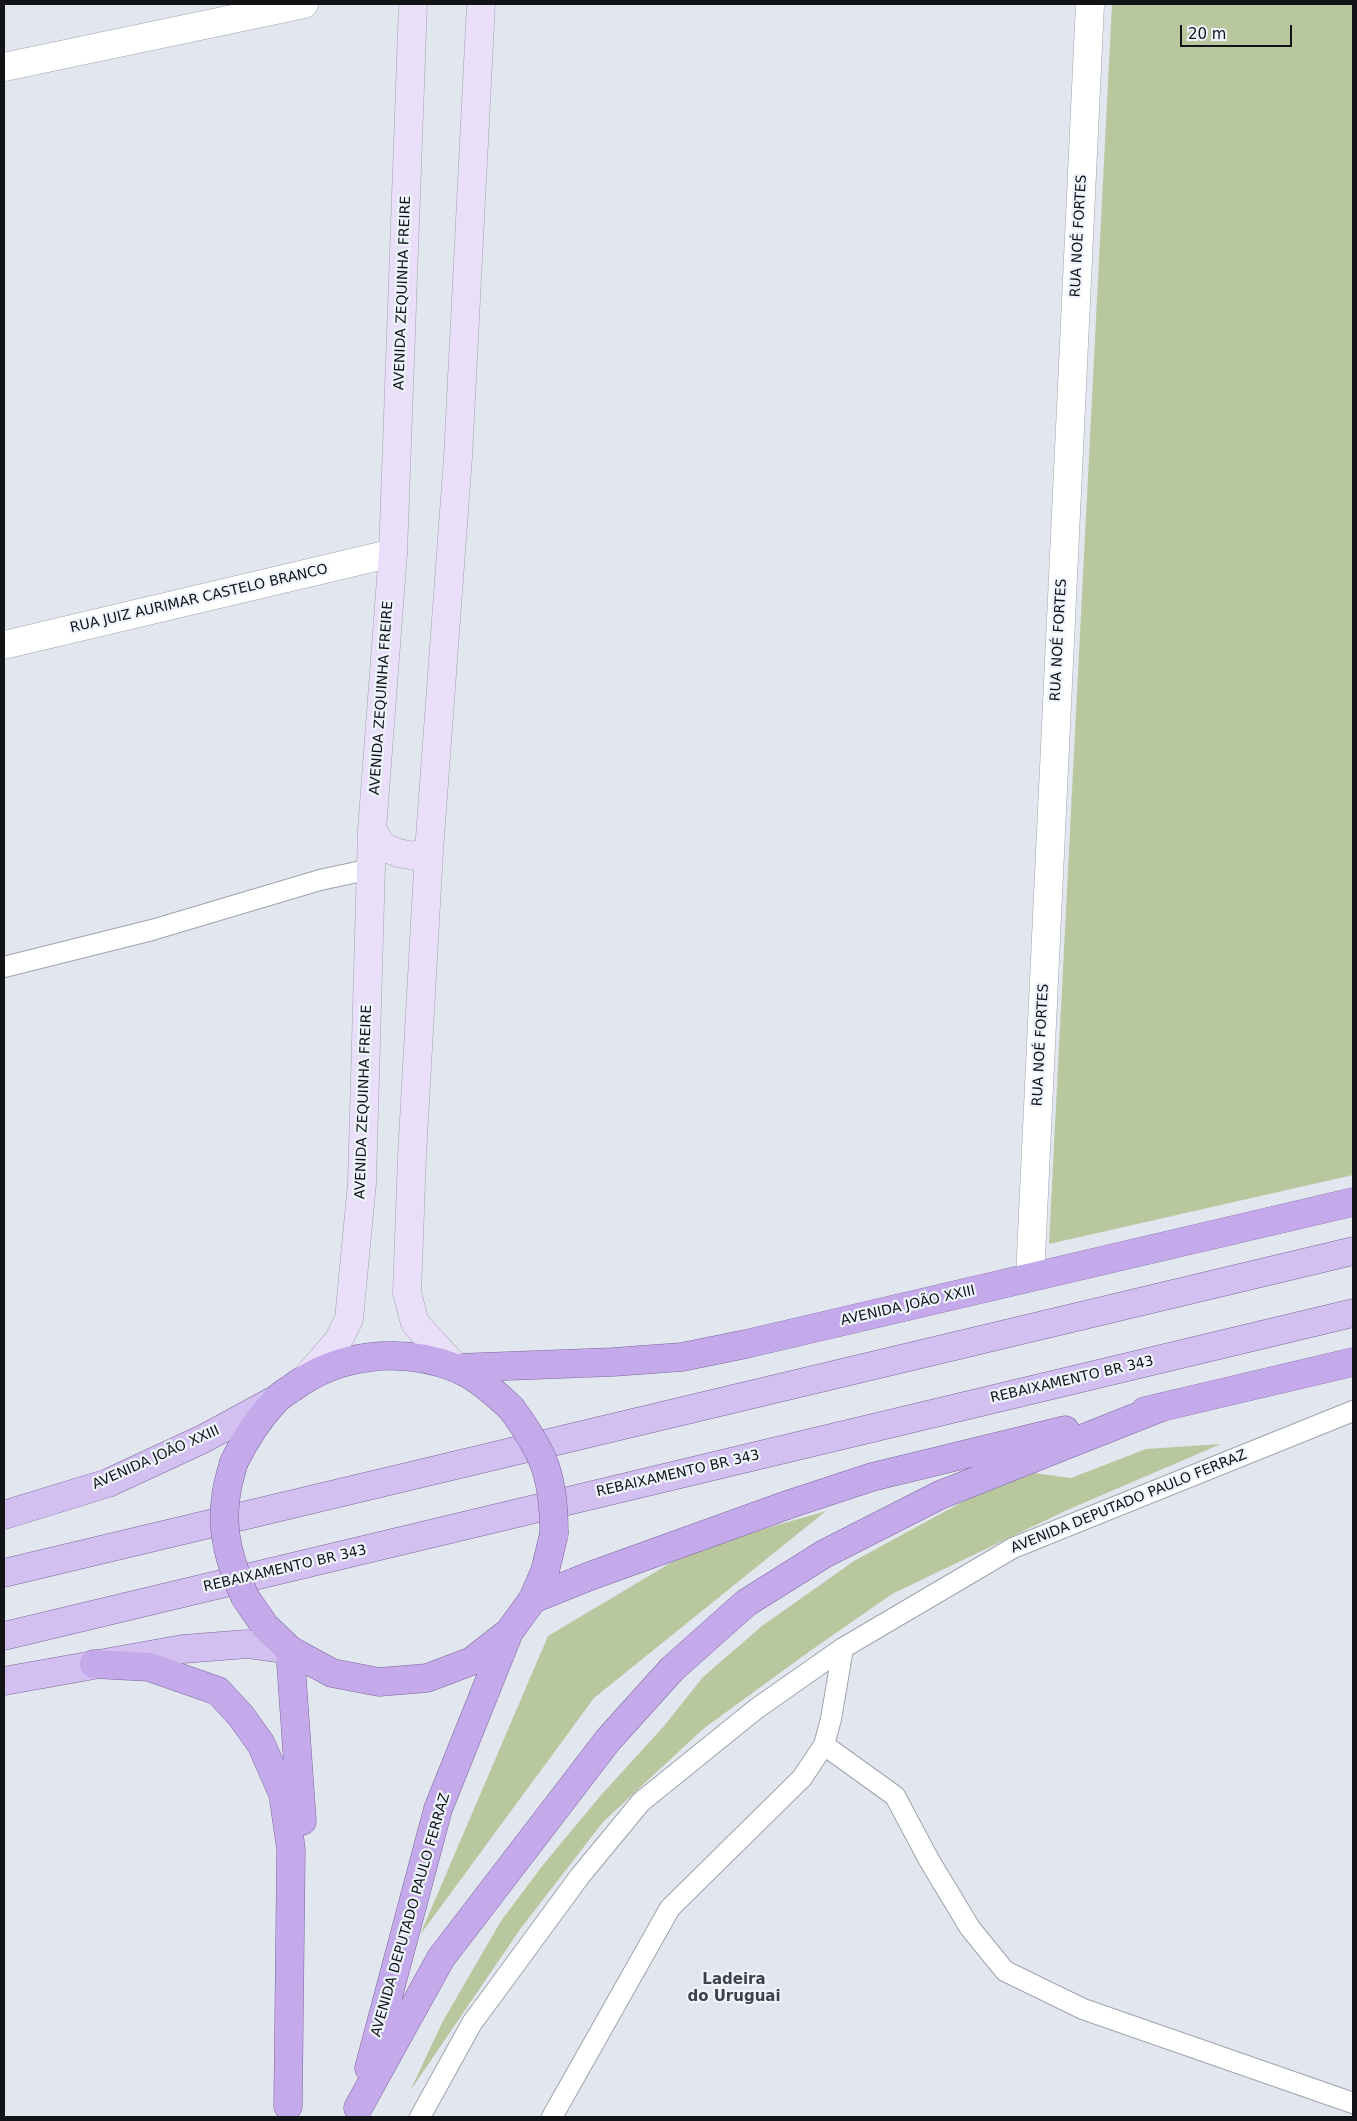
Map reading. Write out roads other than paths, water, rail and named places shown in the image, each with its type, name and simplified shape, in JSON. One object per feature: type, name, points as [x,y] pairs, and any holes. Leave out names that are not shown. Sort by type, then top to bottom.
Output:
[{"type":"highway","name":"AVENIDA JOÃO XXIII","points":[[456,1368],[613,1362],[682,1357],[746,1344],[1353,1202]]},
{"type":"highway","points":[[406,1356],[456,1368],[486,1385],[512,1408],[532,1436],[546,1467],[554,1500],[554,1534],[545,1571],[533,1599],[509,1632],[472,1661],[427,1678],[379,1682],[332,1673],[290,1650],[265,1626],[245,1597],[231,1565],[225,1531],[226,1496],[234,1462],[248,1435],[275,1400],[307,1376],[355,1358],[406,1356]]},
{"type":"highway","points":[[533,1599],[636,1559],[872,1477],[1353,1362]]},
{"type":"highway","points":[[357,2113],[441,1958],[608,1740],[672,1669],[746,1603],[824,1554],[940,1495],[1162,1407]]},
{"type":"highway","name":"AVENIDA DEPUTADO PAULO FERRAZ","points":[[357,2113],[438,1809],[509,1632]]},
{"type":"highway","points":[[287,2112],[303,1846],[290,1650]]},
{"type":"highway","points":[[94,1664],[149,1667],[218,1692],[241,1716],[261,1744],[283,1794],[291,1849],[287,2112]]},
{"type":"main road","name":"AVENIDA ZEQUINHA FREIRE","points":[[307,1376],[338,1340],[349,1320],[354,1287],[362,1183],[372,830],[393,553],[413,4]]},
{"type":"main road","points":[[456,1368],[415,1323],[407,1294],[412,1156],[429,851],[458,457],[481,4]]},
{"type":"main road","points":[[372,830],[382,846],[398,853],[414,856],[429,851]]},
{"type":"main road","points":[[4,1573],[1353,1251]]},
{"type":"main road","name":"REBAIXAMENTO BR 343","points":[[4,1636],[1353,1312]]},
{"type":"main road","name":"AVENIDA JOÃO XXIII","points":[[4,1515],[108,1483],[203,1438],[275,1400]]},
{"type":"main road","points":[[4,1681],[183,1649],[247,1644],[290,1650]]},
{"type":"street","points":[[4,67],[304,4]]},
{"type":"street","name":"RUA NOÉ FORTES","points":[[1030,1277],[1090,4]]},
{"type":"street","name":"RUA JUIZ AURIMAR CASTELO BRANCO","points":[[4,646],[393,553]]},
{"type":"lane","points":[[4,967],[152,930],[320,880],[371,869]]},
{"type":"lane","name":"AVENIDA DEPUTADO PAULO FERRAZ","points":[[420,2117],[472,2023],[580,1876],[641,1802],[756,1709],[844,1648],[1012,1548],[1353,1411]]},
{"type":"lane","points":[[552,2117],[670,1908],[802,1778],[824,1745],[831,1719],[844,1648]]},
{"type":"lane","points":[[824,1745],[895,1796],[929,1860],[970,1928],[1005,1971],[1083,2009],[1353,2104]]},
{"type":"district","name":"Ladeira do Uruguai","points":[[734,1988]]}]
